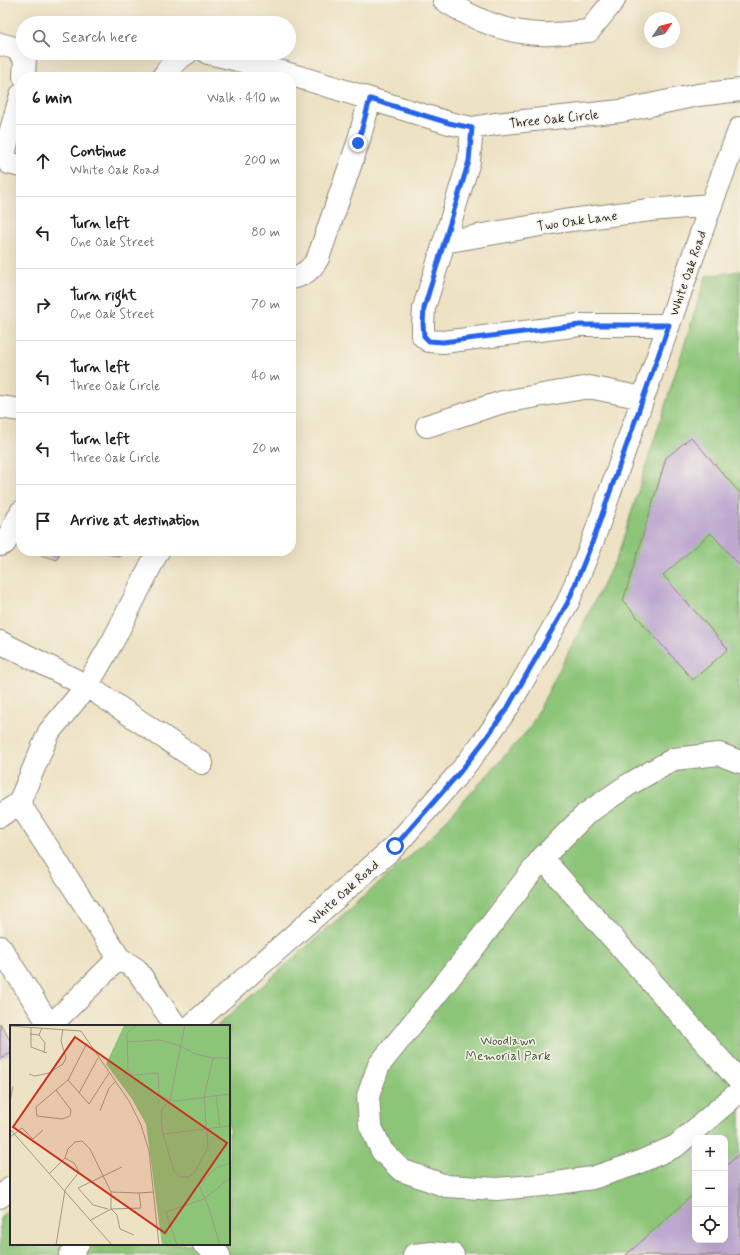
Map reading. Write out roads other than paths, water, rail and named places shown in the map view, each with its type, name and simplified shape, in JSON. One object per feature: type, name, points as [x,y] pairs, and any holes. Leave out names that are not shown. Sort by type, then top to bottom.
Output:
[{"type":"street","points":[[444,0],[465,14],[492,25],[515,32],[540,34],[589,31],[614,0]]},
{"type":"street","points":[[0,44],[16,49]]},
{"type":"street","points":[[24,72],[25,60]]},
{"type":"street","points":[[166,72],[178,60]]},
{"type":"street","name":"Three Oak Circle","points":[[243,60],[285,72]]},
{"type":"street","name":"Three Oak Circle","points":[[296,75],[449,123],[472,128],[495,124],[621,111],[698,94],[740,90]]},
{"type":"street","points":[[296,276],[308,271],[318,258],[358,143],[370,99]]},
{"type":"street","points":[[16,112],[4,154],[9,163],[16,165]]},
{"type":"street","points":[[472,128],[469,161],[424,308],[424,336],[429,341],[443,342],[580,325],[669,325]]},
{"type":"street","name":"White Oak Road","points":[[192,1025],[395,846],[460,772],[508,707],[568,602],[592,543],[711,205],[740,128]]},
{"type":"street","name":"Two Oak Lane","points":[[444,242],[563,221],[650,210],[711,205]]},
{"type":"street","points":[[427,426],[503,402],[589,387],[643,398]]},
{"type":"street","points":[[0,407],[16,409]]},
{"type":"street","points":[[0,545],[6,543],[16,522]]},
{"type":"street","points":[[0,816],[19,803],[49,732],[87,686],[114,640],[156,556]]},
{"type":"street","points":[[0,642],[87,686],[202,763]]},
{"type":"street","points":[[740,762],[719,754],[674,759],[628,785],[586,814],[542,858],[472,950],[379,1065],[368,1096],[370,1125],[382,1151],[401,1170],[446,1186],[496,1189],[543,1185],[592,1178],[635,1164],[676,1146],[740,1091]]},
{"type":"street","points":[[19,803],[119,958],[136,969],[175,1025]]},
{"type":"street","points":[[542,858],[740,1082]]},
{"type":"street","points":[[0,947],[49,1025]]},
{"type":"street","points":[[51,1025],[119,958]]},
{"type":"street","points":[[0,1197],[10,1189]]},
{"type":"street","points":[[70,1255],[77,1245]]},
{"type":"street","points":[[205,1245],[219,1255]]},
{"type":"street","points":[[414,1255],[432,1253],[453,1255]]},
{"type":"park label","name":"Woodlawn Memorial Park","points":[[508,1048]]}]
